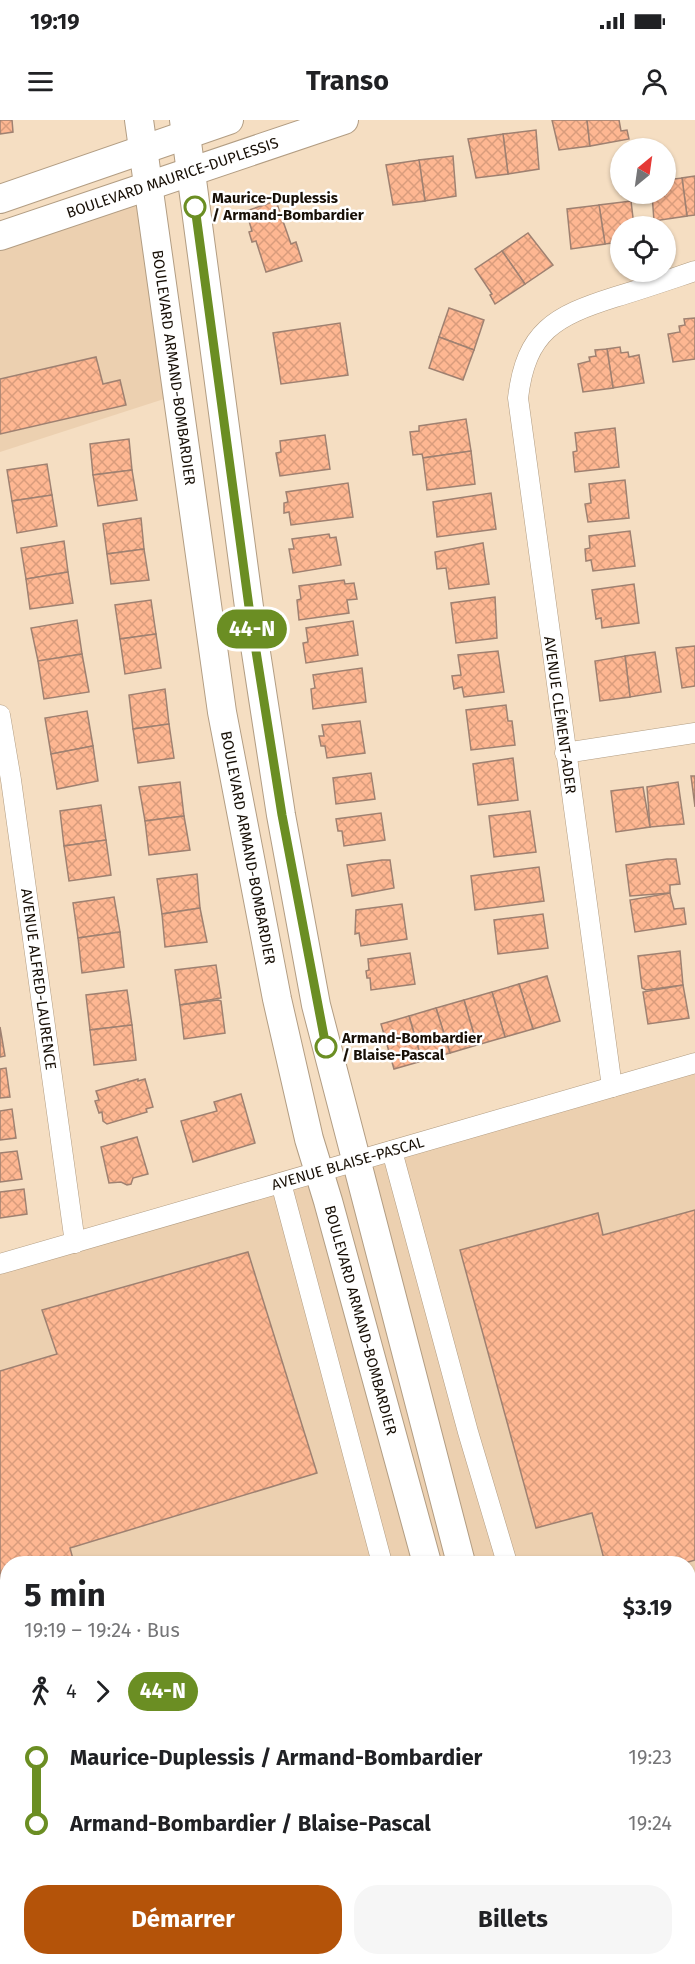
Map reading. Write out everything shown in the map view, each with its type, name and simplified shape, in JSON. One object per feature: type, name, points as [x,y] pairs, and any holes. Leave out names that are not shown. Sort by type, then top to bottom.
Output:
[{"type":"street","name":"BOULEVARD ARMAND-BOMBARDIER","points":[[139,120],[222,712],[295,1086],[425,1556]]},
{"type":"street","points":[[0,199],[142,151],[184,127],[229,120]]},
{"type":"street","name":"BOULEVARD MAURICE-DUPLESSIS","points":[[0,236],[344,120]]},
{"type":"street","points":[[184,127],[249,607],[280,804],[316,1005],[438,1484],[459,1556]]},
{"type":"street","name":"AVENUE CLÉMENT-ADER","points":[[612,1087],[518,398],[521,371],[534,345],[553,323],[576,310],[695,272]]},
{"type":"street","name":"AVENUE ALFRED-LAURENCE","points":[[0,715],[6,781],[75,1243]]},
{"type":"street","points":[[565,753],[695,733]]},
{"type":"street","name":"AVENUE BLAISE-PASCAL","points":[[0,1264],[695,1063]]},
{"type":"street","points":[[392,1151],[468,1432],[505,1556]]},
{"type":"street","points":[[281,1183],[380,1556]]},
{"type":"shaded area","points":[[136,199],[164,399],[0,452],[0,246]]},
{"type":"shaded area","points":[[695,1055],[695,1556],[0,1556],[0,1264],[178,1215],[335,1156]]},
{"type":"building","points":[[0,120],[12,120],[13,132],[0,134]]},
{"type":"building","points":[[552,120],[587,120],[590,146],[559,150]]},
{"type":"building","points":[[587,120],[619,120],[621,131],[627,130],[629,138],[610,138],[610,142],[590,146]]},
{"type":"building","points":[[536,130],[539,169],[508,174],[503,134]]},
{"type":"building","points":[[503,134],[508,174],[476,178],[468,139]]},
{"type":"building","points":[[453,156],[456,196],[425,201],[419,160]]},
{"type":"building","points":[[419,160],[425,201],[393,205],[386,165]]},
{"type":"building","points":[[695,176],[695,215],[687,216],[682,178]]},
{"type":"building","points":[[682,178],[687,216],[654,216],[653,204],[676,204],[676,179]]},
{"type":"building","points":[[276,201],[291,244],[296,242],[302,261],[266,272],[256,241],[252,242],[249,232],[252,231],[246,211]]},
{"type":"building","points":[[631,204],[633,216],[610,216],[610,243],[605,244],[599,205]]},
{"type":"building","points":[[599,205],[605,244],[571,249],[567,209]]},
{"type":"building","points":[[528,233],[553,265],[525,284],[502,251]]},
{"type":"building","points":[[502,251],[525,284],[495,304],[490,295],[492,294],[475,269]]},
{"type":"building","points":[[449,308],[484,320],[474,350],[439,337]]},
{"type":"building","points":[[695,318],[695,359],[673,362],[668,334],[680,332],[679,326],[685,325],[684,319]]},
{"type":"building","points":[[340,323],[348,375],[281,384],[273,333]]},
{"type":"building","points":[[439,337],[474,350],[463,380],[429,368]]},
{"type":"building","points":[[620,347],[621,353],[628,352],[629,357],[639,355],[644,383],[613,388],[607,349]]},
{"type":"building","points":[[607,349],[613,388],[583,392],[578,364],[590,361],[589,357],[596,356],[595,350]]},
{"type":"building","points":[[96,357],[103,384],[120,380],[126,405],[0,434],[0,379]]},
{"type":"building","points":[[466,419],[471,451],[423,458],[422,454],[413,455],[410,432],[419,431],[419,426]]},
{"type":"building","points":[[615,428],[619,467],[575,472],[573,452],[577,451],[575,433]]},
{"type":"building","points":[[325,435],[330,469],[280,476],[276,453],[281,452],[280,441]]},
{"type":"building","points":[[129,439],[132,470],[93,475],[90,444]]},
{"type":"building","points":[[471,451],[475,484],[427,490],[423,458]]},
{"type":"building","points":[[47,464],[52,495],[12,501],[7,470]]},
{"type":"building","points":[[132,470],[137,500],[98,506],[93,475]]},
{"type":"building","points":[[625,480],[629,518],[588,522],[585,504],[591,503],[589,484]]},
{"type":"building","points":[[348,483],[353,517],[291,525],[289,512],[284,513],[284,503],[288,502],[286,492]]},
{"type":"building","points":[[491,493],[496,529],[437,537],[433,502]]},
{"type":"building","points":[[52,495],[57,526],[17,533],[12,501]]},
{"type":"building","points":[[141,518],[144,549],[107,554],[103,524]]},
{"type":"building","points":[[630,531],[635,566],[593,571],[591,560],[586,561],[585,549],[590,548],[589,536]]},
{"type":"building","points":[[329,534],[330,538],[336,537],[341,565],[293,573],[289,549],[294,549],[292,539]]},
{"type":"building","points":[[64,541],[68,572],[26,579],[21,548]]},
{"type":"building","points":[[483,543],[489,584],[449,589],[446,568],[437,569],[435,552]]},
{"type":"building","points":[[144,549],[149,580],[111,584],[107,554]]},
{"type":"building","points":[[68,572],[73,603],[30,609],[26,579]]},
{"type":"building","points":[[344,580],[345,584],[354,583],[357,599],[347,600],[349,613],[299,620],[297,600],[301,599],[299,586]]},
{"type":"building","points":[[634,584],[639,623],[602,628],[601,618],[596,619],[592,590]]},
{"type":"building","points":[[495,597],[497,638],[456,643],[451,603]]},
{"type":"building","points":[[151,600],[156,634],[120,639],[115,605]]},
{"type":"building","points":[[77,620],[82,654],[38,661],[31,628]]},
{"type":"building","points":[[353,621],[358,655],[306,663],[303,643],[308,642],[306,628]]},
{"type":"building","points":[[156,634],[161,668],[125,674],[120,639]]},
{"type":"building","points":[[695,646],[695,686],[682,688],[676,648]]},
{"type":"building","points":[[498,651],[504,692],[464,697],[462,687],[454,689],[452,676],[461,675],[458,655]]},
{"type":"building","points":[[655,652],[661,692],[630,697],[625,656]]},
{"type":"building","points":[[82,654],[89,692],[44,699],[38,661]]},
{"type":"building","points":[[625,656],[630,697],[600,701],[595,661]]},
{"type":"building","points":[[362,668],[366,702],[313,709],[311,689],[315,688],[313,675]]},
{"type":"building","points":[[165,689],[169,724],[133,729],[129,695]]},
{"type":"building","points":[[506,705],[508,721],[512,721],[515,745],[471,750],[466,710]]},
{"type":"building","points":[[87,711],[93,746],[51,754],[45,718]]},
{"type":"building","points":[[360,721],[365,753],[327,758],[325,746],[321,746],[319,736],[324,736],[322,725]]},
{"type":"building","points":[[169,724],[174,758],[138,763],[133,729]]},
{"type":"building","points":[[93,746],[98,781],[57,789],[51,754]]},
{"type":"building","points":[[513,758],[518,800],[478,805],[473,764]]},
{"type":"building","points":[[371,773],[375,799],[336,804],[333,778]]},
{"type":"building","points":[[691,776],[695,776],[695,807]]},
{"type":"building","points":[[180,782],[184,816],[145,821],[139,787]]},
{"type":"building","points":[[678,782],[684,824],[650,827],[647,787]]},
{"type":"building","points":[[643,787],[650,827],[616,832],[611,791]]},
{"type":"building","points":[[101,805],[106,840],[64,846],[60,811]]},
{"type":"building","points":[[530,811],[536,852],[494,857],[489,816]]},
{"type":"building","points":[[381,813],[385,840],[344,846],[342,831],[338,831],[336,819]]},
{"type":"building","points":[[184,816],[190,850],[149,855],[145,821]]},
{"type":"building","points":[[106,840],[111,875],[69,881],[64,846]]},
{"type":"building","points":[[676,859],[680,884],[670,885],[670,893],[630,896],[626,865]]},
{"type":"building","points":[[390,860],[394,888],[352,896],[347,865]]},
{"type":"building","points":[[539,867],[544,901],[475,910],[471,876]]},
{"type":"building","points":[[197,874],[200,908],[162,914],[157,879]]},
{"type":"building","points":[[670,893],[674,909],[684,908],[686,924],[635,932],[630,900]]},
{"type":"building","points":[[114,897],[120,932],[78,938],[73,903]]},
{"type":"building","points":[[402,904],[407,939],[361,946],[359,933],[355,934],[356,910]]},
{"type":"building","points":[[200,908],[207,942],[165,947],[162,914]]},
{"type":"building","points":[[543,914],[548,948],[498,954],[494,920]]},
{"type":"building","points":[[120,932],[124,967],[82,973],[78,938]]},
{"type":"building","points":[[680,951],[683,985],[646,990],[642,988],[638,956]]},
{"type":"building","points":[[410,953],[415,984],[371,990],[370,978],[367,978],[366,971],[369,970],[368,959]]},
{"type":"building","points":[[216,965],[221,998],[180,1005],[175,970]]},
{"type":"building","points":[[547,976],[560,1021],[533,1029],[519,984]]},
{"type":"building","points":[[519,984],[533,1029],[505,1037],[492,992]]},
{"type":"building","points":[[683,985],[689,1018],[648,1024],[643,992]]},
{"type":"building","points":[[127,990],[132,1025],[90,1030],[86,995]]},
{"type":"building","points":[[492,992],[505,1037],[477,1045],[464,1000]]},
{"type":"building","points":[[464,1000],[477,1045],[450,1053],[436,1008]]},
{"type":"building","points":[[221,1001],[225,1033],[184,1039],[180,1005]]},
{"type":"building","points":[[436,1008],[450,1053],[422,1061],[409,1016]]},
{"type":"building","points":[[409,1016],[422,1061],[394,1069],[381,1024]]},
{"type":"building","points":[[132,1025],[136,1060],[94,1065],[90,1030]]},
{"type":"building","points":[[0,1027],[5,1056],[0,1057]]},
{"type":"building","points":[[6,1068],[10,1097],[0,1098],[0,1069]]},
{"type":"building","points":[[138,1079],[138,1081],[145,1079],[153,1107],[146,1109],[147,1112],[107,1124],[103,1121],[102,1112],[99,1113],[95,1101],[99,1100],[96,1091]]},
{"type":"building","points":[[241,1094],[255,1143],[193,1162],[181,1121],[217,1111],[214,1102]]},
{"type":"building","points":[[12,1109],[16,1138],[0,1140],[0,1111]]},
{"type":"building","points":[[137,1137],[148,1174],[133,1178],[131,1184],[127,1185],[121,1182],[109,1183],[101,1147]]},
{"type":"building","points":[[17,1151],[22,1179],[0,1182],[0,1153]]},
{"type":"building","points":[[24,1189],[27,1214],[0,1218],[0,1192]]},
{"type":"building","points":[[695,1210],[695,1556],[603,1556],[592,1513],[536,1528],[460,1250],[598,1213],[603,1235]]},
{"type":"building","points":[[248,1252],[317,1473],[70,1548],[72,1556],[0,1556],[0,1371],[57,1354],[42,1310]]},
{"type":"bus line","name":"44-N","points":[[195,207],[249,607],[282,815],[316,1005],[326,1047]]},
{"type":"place","name":"Maurice-Duplessis / Armand-Bombardier","points":[[195,207]]},
{"type":"place","name":"Armand-Bombardier / Blaise-Pascal","points":[[326,1047]]}]
